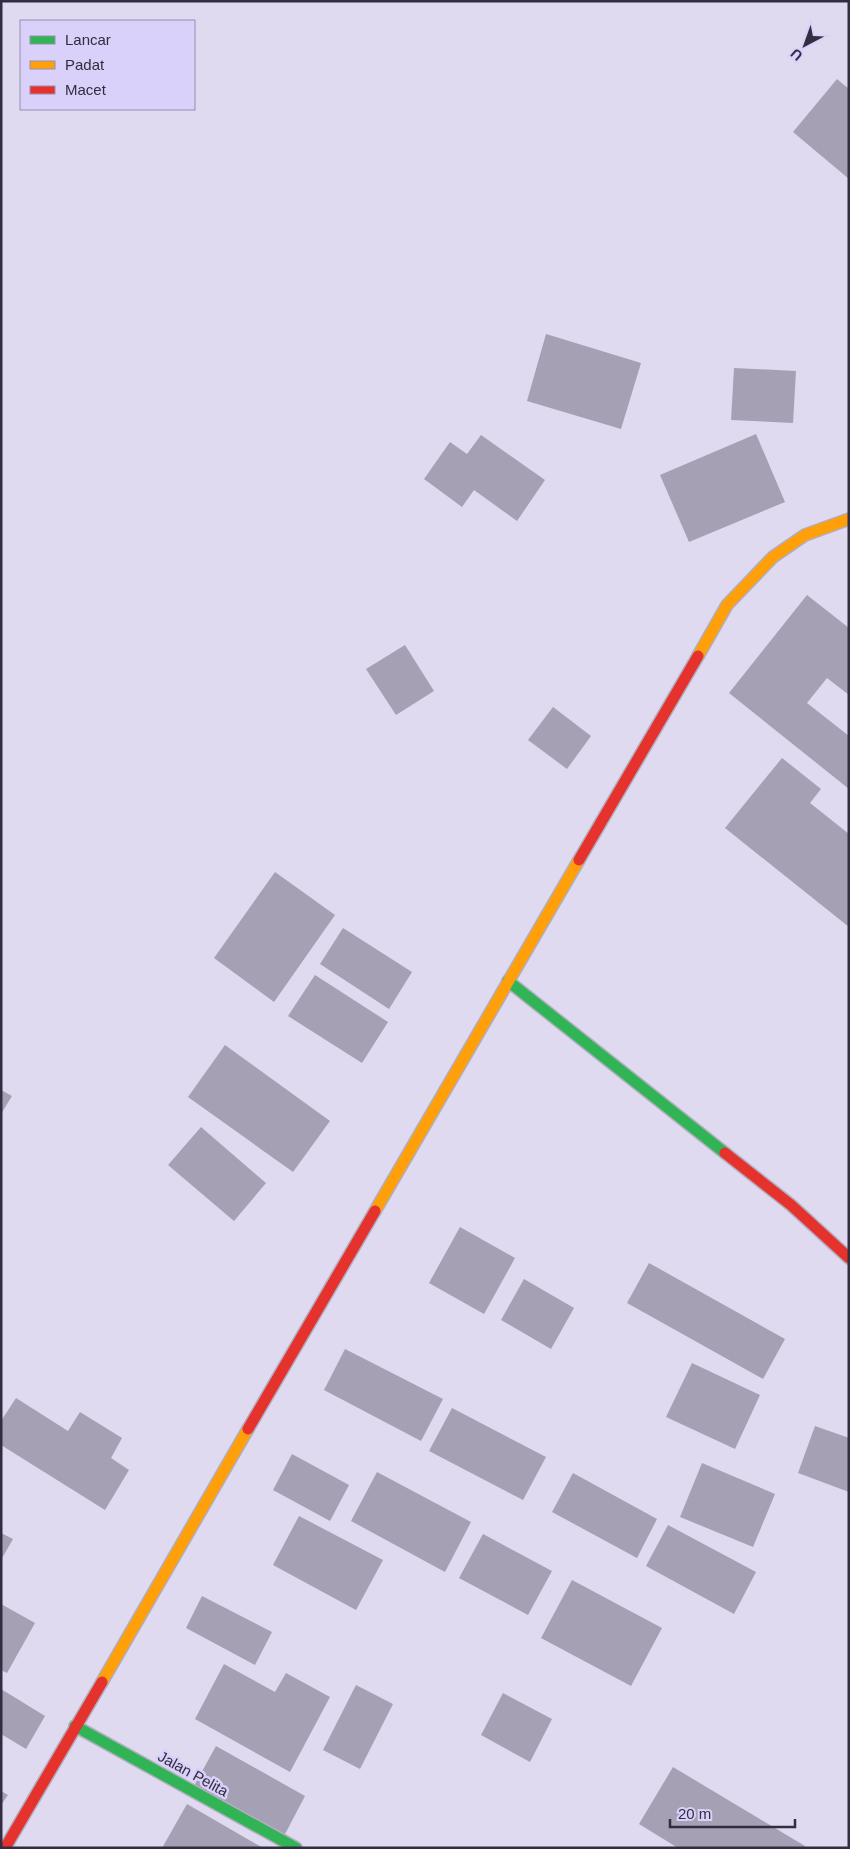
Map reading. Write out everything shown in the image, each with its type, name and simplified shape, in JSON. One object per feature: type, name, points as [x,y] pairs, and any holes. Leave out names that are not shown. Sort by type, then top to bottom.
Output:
[{"type":"street","points":[[5,1848],[727,605],[756,572],[787,546],[804,535],[849,520]]},
{"type":"street","points":[[508,981],[791,1205],[849,1258]]},
{"type":"street","name":"Jalan Pelita","points":[[75,1726],[296,1848]]},
{"type":"building","points":[[837,79],[849,89],[849,179],[793,132]]},
{"type":"building","points":[[546,334],[641,363],[621,429],[527,401]]},
{"type":"building","points":[[734,368],[796,371],[793,423],[731,420]]},
{"type":"building","points":[[756,434],[785,502],[689,542],[660,475]]},
{"type":"building","points":[[481,435],[545,480],[517,521],[474,490],[462,507],[424,479],[450,442],[467,454]]},
{"type":"building","points":[[807,595],[849,628],[849,695],[827,678],[807,703],[849,736],[849,789],[729,693]]},
{"type":"building","points":[[405,645],[434,691],[396,715],[366,669]]},
{"type":"building","points":[[553,707],[591,736],[567,769],[528,740]]},
{"type":"building","points":[[782,758],[821,789],[810,803],[849,834],[849,927],[725,828]]},
{"type":"building","points":[[275,872],[335,915],[274,1002],[214,958]]},
{"type":"building","points":[[343,928],[412,972],[389,1009],[320,964]]},
{"type":"building","points":[[315,975],[388,1022],[362,1063],[288,1016]]},
{"type":"building","points":[[225,1045],[330,1121],[293,1172],[188,1097]]},
{"type":"building","points":[[1,1090],[12,1096],[1,1114]]},
{"type":"building","points":[[201,1127],[266,1183],[234,1221],[168,1165]]},
{"type":"building","points":[[460,1227],[515,1258],[484,1314],[429,1283]]},
{"type":"building","points":[[649,1263],[785,1339],[763,1379],[627,1303]]},
{"type":"building","points":[[524,1279],[574,1308],[551,1349],[501,1320]]},
{"type":"building","points":[[345,1349],[443,1399],[421,1441],[324,1390]]},
{"type":"building","points":[[692,1363],[760,1395],[735,1449],[666,1417]]},
{"type":"building","points":[[16,1398],[68,1431],[80,1412],[122,1438],[111,1458],[129,1470],[105,1510],[1,1445],[1,1421]]},
{"type":"building","points":[[452,1408],[546,1457],[523,1500],[429,1451]]},
{"type":"building","points":[[815,1426],[849,1438],[849,1492],[798,1473]]},
{"type":"building","points":[[292,1454],[349,1485],[330,1521],[273,1490]]},
{"type":"building","points":[[702,1463],[775,1494],[753,1547],[680,1517]]},
{"type":"building","points":[[377,1472],[471,1522],[445,1572],[351,1521]]},
{"type":"building","points":[[573,1473],[657,1519],[637,1558],[552,1512]]},
{"type":"building","points":[[299,1516],[383,1560],[356,1610],[273,1565]]},
{"type":"building","points":[[668,1525],[756,1572],[734,1614],[646,1566]]},
{"type":"building","points":[[1,1533],[13,1539],[1,1560]]},
{"type":"building","points":[[483,1534],[552,1571],[528,1615],[459,1578]]},
{"type":"building","points":[[572,1580],[662,1628],[631,1686],[541,1638]]},
{"type":"building","points":[[202,1596],[272,1632],[255,1665],[186,1628]]},
{"type":"building","points":[[1,1604],[35,1623],[7,1673],[1,1670]]},
{"type":"building","points":[[224,1664],[275,1692],[286,1673],[330,1697],[290,1772],[195,1719]]},
{"type":"building","points":[[356,1685],[393,1704],[360,1769],[323,1750]]},
{"type":"building","points":[[1,1689],[45,1716],[26,1749],[1,1734]]},
{"type":"building","points":[[503,1693],[552,1719],[530,1762],[481,1735]]},
{"type":"building","points":[[216,1746],[305,1796],[284,1836],[194,1786]]},
{"type":"building","points":[[673,1767],[805,1846],[804,1848],[678,1848],[639,1824]]},
{"type":"building","points":[[1,1791],[8,1795],[1,1805]]},
{"type":"building","points":[[187,1804],[263,1848],[162,1848]]},
{"type":"traffic: fast","points":[[508,981],[725,1153]]},
{"type":"traffic: fast","points":[[75,1726],[296,1848]]},
{"type":"traffic: slow","points":[[698,656],[727,605],[773,557],[805,535],[849,519]]},
{"type":"traffic: slow","points":[[375,1211],[579,860]]},
{"type":"traffic: slow","points":[[102,1682],[248,1429]]},
{"type":"traffic: jam","points":[[579,860],[698,656]]},
{"type":"traffic: jam","points":[[725,1153],[791,1205],[849,1258]]},
{"type":"traffic: jam","points":[[248,1429],[375,1211]]},
{"type":"traffic: jam","points":[[5,1848],[102,1682]]}]
